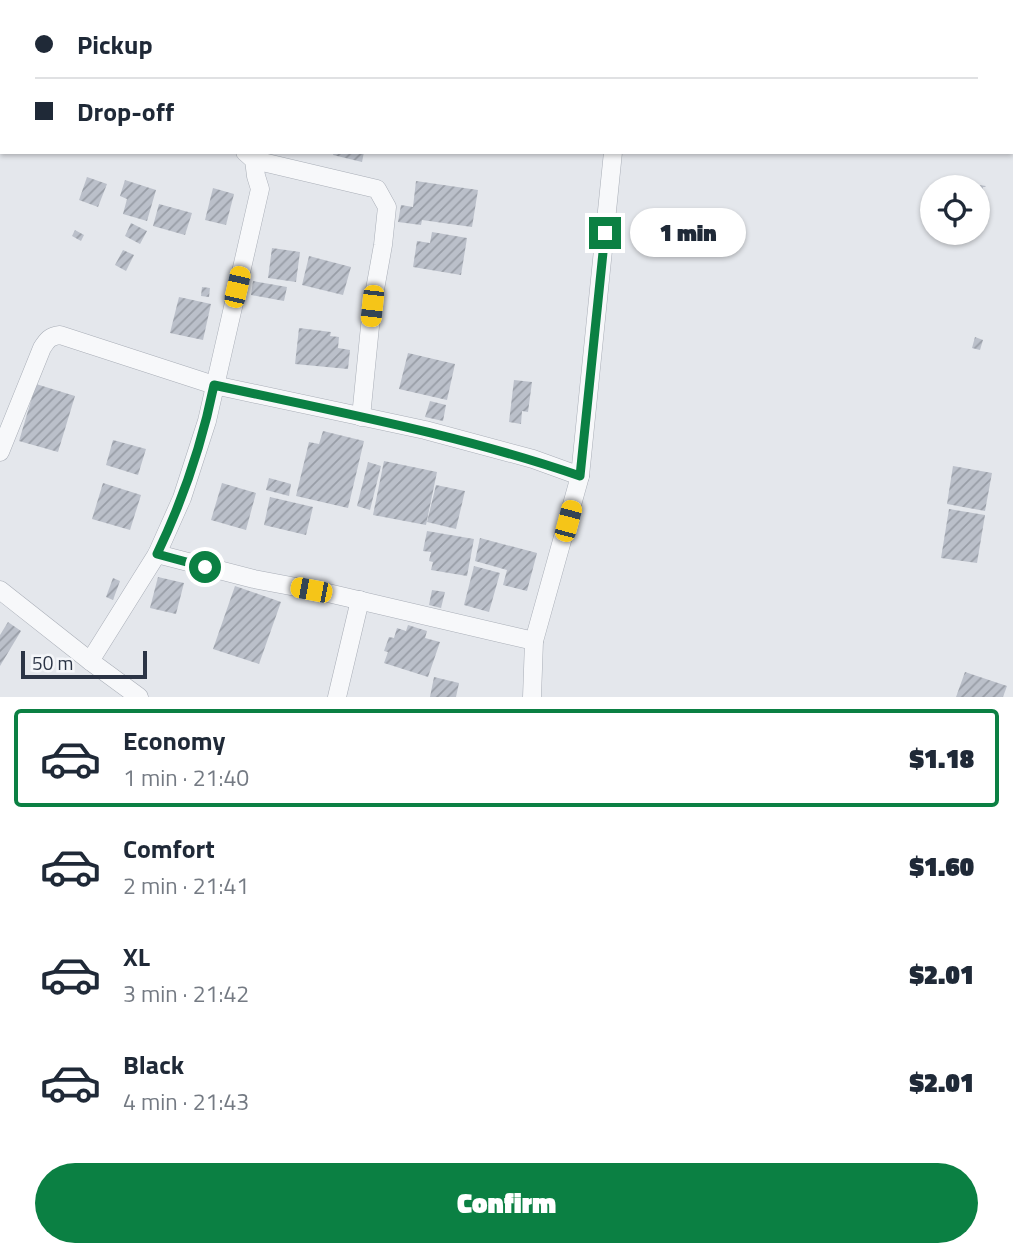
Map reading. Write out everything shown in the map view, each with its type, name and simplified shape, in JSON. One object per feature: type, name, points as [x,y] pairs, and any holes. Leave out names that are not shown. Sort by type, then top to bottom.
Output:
[{"type":"street","points":[[532,697],[534,641],[580,476],[613,154]]},
{"type":"street","points":[[250,156],[377,189],[387,207],[372,306],[361,417]]},
{"type":"street","points":[[90,662],[157,554],[182,498],[198,453],[260,189],[250,156]]},
{"type":"street","points":[[0,452],[42,348],[52,336],[60,335],[214,385],[425,430],[533,459],[580,476]]},
{"type":"street","points":[[157,554],[254,579],[360,600],[534,641]]},
{"type":"street","points":[[0,590],[90,662],[139,697]]},
{"type":"street","points":[[337,697],[360,600]]},
{"type":"building","points":[[333,154],[364,154],[362,162]]},
{"type":"building","points":[[87,177],[107,184],[98,207],[79,200]]},
{"type":"building","points":[[125,180],[156,190],[147,221],[123,214],[127,199],[120,196]]},
{"type":"building","points":[[416,181],[478,190],[472,227],[422,220],[421,225],[398,222],[401,205],[413,207]]},
{"type":"building","points":[[213,188],[234,194],[226,225],[205,220]]},
{"type":"building","points":[[159,204],[192,213],[185,235],[153,226]]},
{"type":"building","points":[[131,223],[147,231],[140,244],[125,236]]},
{"type":"building","points":[[75,230],[84,235],[81,241],[72,236]]},
{"type":"building","points":[[432,232],[467,238],[461,275],[413,267],[417,241],[430,243]]},
{"type":"building","points":[[272,248],[300,252],[296,282],[268,278]]},
{"type":"building","points":[[123,250],[134,255],[126,271],[115,265]]},
{"type":"building","points":[[309,256],[351,267],[343,295],[302,285]]},
{"type":"building","points":[[253,281],[287,287],[284,301],[251,295]]},
{"type":"building","points":[[202,287],[210,288],[209,297],[201,296]]},
{"type":"building","points":[[179,297],[211,304],[203,340],[170,333]]},
{"type":"building","points":[[299,328],[331,332],[330,336],[339,337],[338,348],[350,350],[348,369],[295,364]]},
{"type":"building","points":[[975,337],[983,340],[980,350],[972,348]]},
{"type":"building","points":[[408,353],[455,364],[447,400],[399,389]]},
{"type":"building","points":[[514,380],[532,382],[528,412],[522,411],[521,424],[509,422]]},
{"type":"building","points":[[36,384],[75,396],[58,452],[19,441]]},
{"type":"building","points":[[430,401],[446,405],[443,421],[425,417]]},
{"type":"building","points":[[323,431],[364,441],[348,508],[296,496],[309,442],[319,444]]},
{"type":"building","points":[[113,440],[146,449],[138,475],[106,465]]},
{"type":"building","points":[[384,461],[437,472],[426,525],[373,515]]},
{"type":"building","points":[[368,462],[381,466],[370,510],[357,506]]},
{"type":"building","points":[[953,466],[992,473],[985,511],[947,504]]},
{"type":"building","points":[[269,478],[291,484],[289,496],[266,490]]},
{"type":"building","points":[[103,483],[141,495],[130,530],[92,519]]},
{"type":"building","points":[[222,483],[256,493],[246,530],[211,520]]},
{"type":"building","points":[[436,485],[465,491],[456,529],[427,522]]},
{"type":"building","points":[[270,497],[313,507],[306,535],[264,525]]},
{"type":"building","points":[[949,509],[985,515],[977,563],[941,558]]},
{"type":"building","points":[[427,531],[474,539],[467,576],[431,570],[431,552],[423,551]]},
{"type":"building","points":[[480,538],[537,553],[527,591],[503,585],[507,570],[475,561]]},
{"type":"building","points":[[474,566],[500,573],[489,612],[464,605]]},
{"type":"building","points":[[158,577],[184,583],[176,614],[150,608]]},
{"type":"building","points":[[113,578],[120,581],[113,600],[106,597]]},
{"type":"building","points":[[235,586],[281,602],[259,664],[213,649]]},
{"type":"building","points":[[432,590],[445,592],[441,608],[429,605]]},
{"type":"building","points":[[8,622],[21,631],[0,666],[0,635]]},
{"type":"building","points":[[408,625],[427,631],[425,638],[440,642],[428,677],[384,663],[388,652],[384,651],[389,637],[394,638],[397,628],[406,631]]},
{"type":"building","points":[[965,672],[1007,686],[1003,697],[956,697]]},
{"type":"building","points":[[434,677],[459,683],[456,697],[430,697]]},
{"type":"route","points":[[205,567],[157,554],[182,498],[198,453],[214,385],[425,430],[533,459],[580,476],[605,233]]}]
